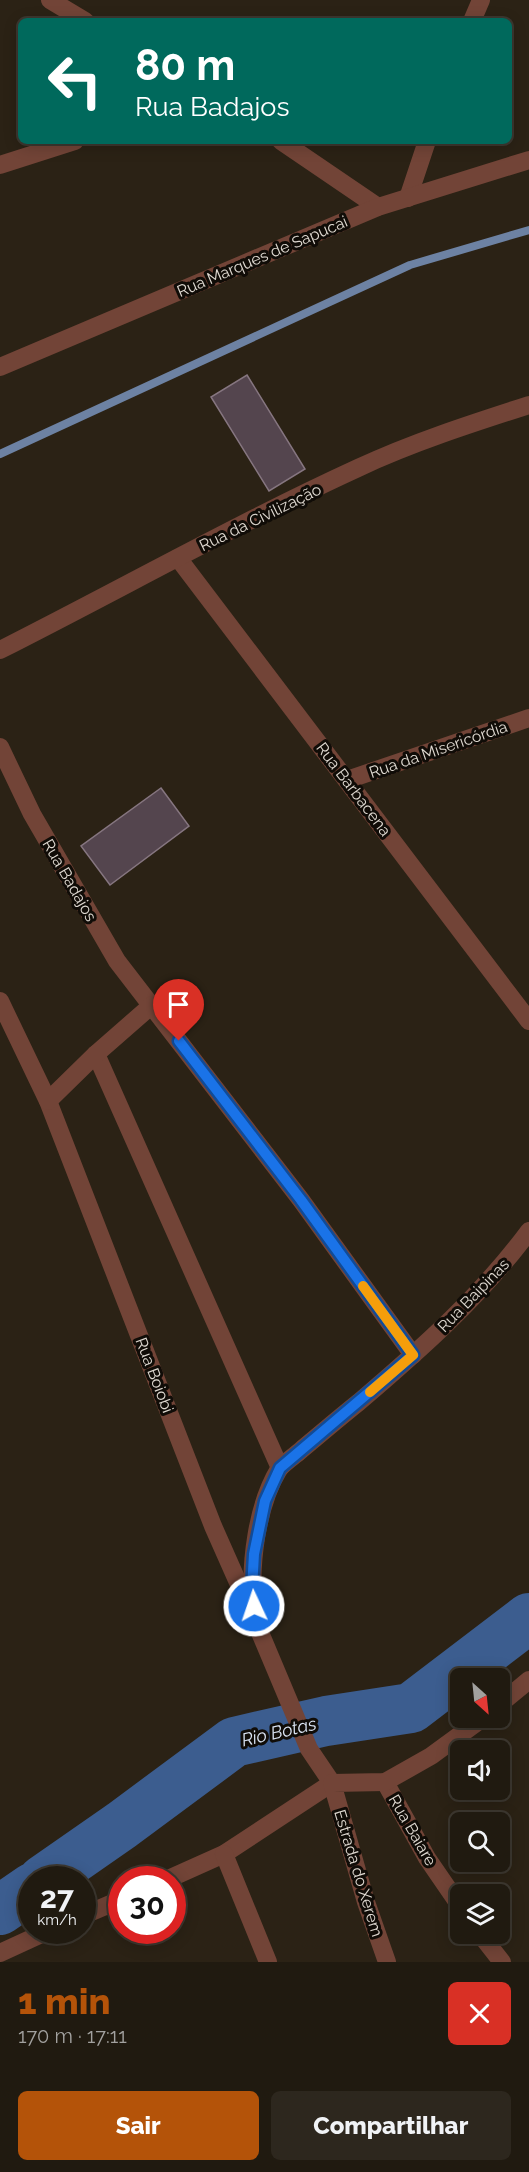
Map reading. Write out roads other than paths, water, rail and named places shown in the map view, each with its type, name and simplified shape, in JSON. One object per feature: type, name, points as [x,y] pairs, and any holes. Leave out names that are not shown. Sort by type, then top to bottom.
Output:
[{"type":"street","points":[[50,0],[80,18]]},
{"type":"street","points":[[473,18],[481,0]]},
{"type":"street","points":[[0,165],[66,144]]},
{"type":"street","points":[[284,144],[378,207]]},
{"type":"street","points":[[408,198],[426,144]]},
{"type":"street","name":"Rua Marques de Sapucai","points":[[0,367],[378,207],[529,160]]},
{"type":"street","name":"Rua da Civilização","points":[[0,650],[359,467],[479,421],[529,405]]},
{"type":"street","name":"Rua Barbacena","points":[[178,558],[529,1021]]},
{"type":"street","name":"Rua da Misericórdia","points":[[347,780],[529,718]]},
{"type":"street","name":"Rua Badajos","points":[[0,747],[33,814],[117,961],[301,1200],[413,1355]]},
{"type":"street","name":"Rua Boiobi","points":[[0,1002],[48,1101],[211,1521],[309,1749]]},
{"type":"street","points":[[48,1101],[96,1054],[152,1005]]},
{"type":"street","points":[[96,1054],[280,1468]]},
{"type":"street","name":"Rua Baipinas","points":[[413,1355],[464,1307],[529,1232]]},
{"type":"street","points":[[256,1623],[252,1589],[254,1554],[265,1501],[280,1468],[413,1355]]},
{"type":"street","points":[[510,1696],[529,1680]]},
{"type":"street","points":[[186,1871],[224,1854],[332,1783],[386,1782],[431,1756],[469,1728]]},
{"type":"street","name":"Estrada do Xerem","points":[[309,1749],[332,1783],[366,1902],[387,1962]]},
{"type":"street","name":"Rua Baiare","points":[[386,1782],[428,1858],[450,1891]]},
{"type":"street","points":[[224,1854],[268,1962]]},
{"type":"street","points":[[0,1953],[20,1944]]},
{"type":"street","points":[[488,1944],[502,1962]]},
{"type":"waterway","points":[[0,454],[410,265],[529,230]]},
{"type":"waterway","name":"Rio Botas","points":[[63,1866],[234,1742],[326,1721],[411,1708],[529,1618]]},
{"type":"waterway","name":"Rio Botas","points":[[0,1910],[18,1898]]}]
